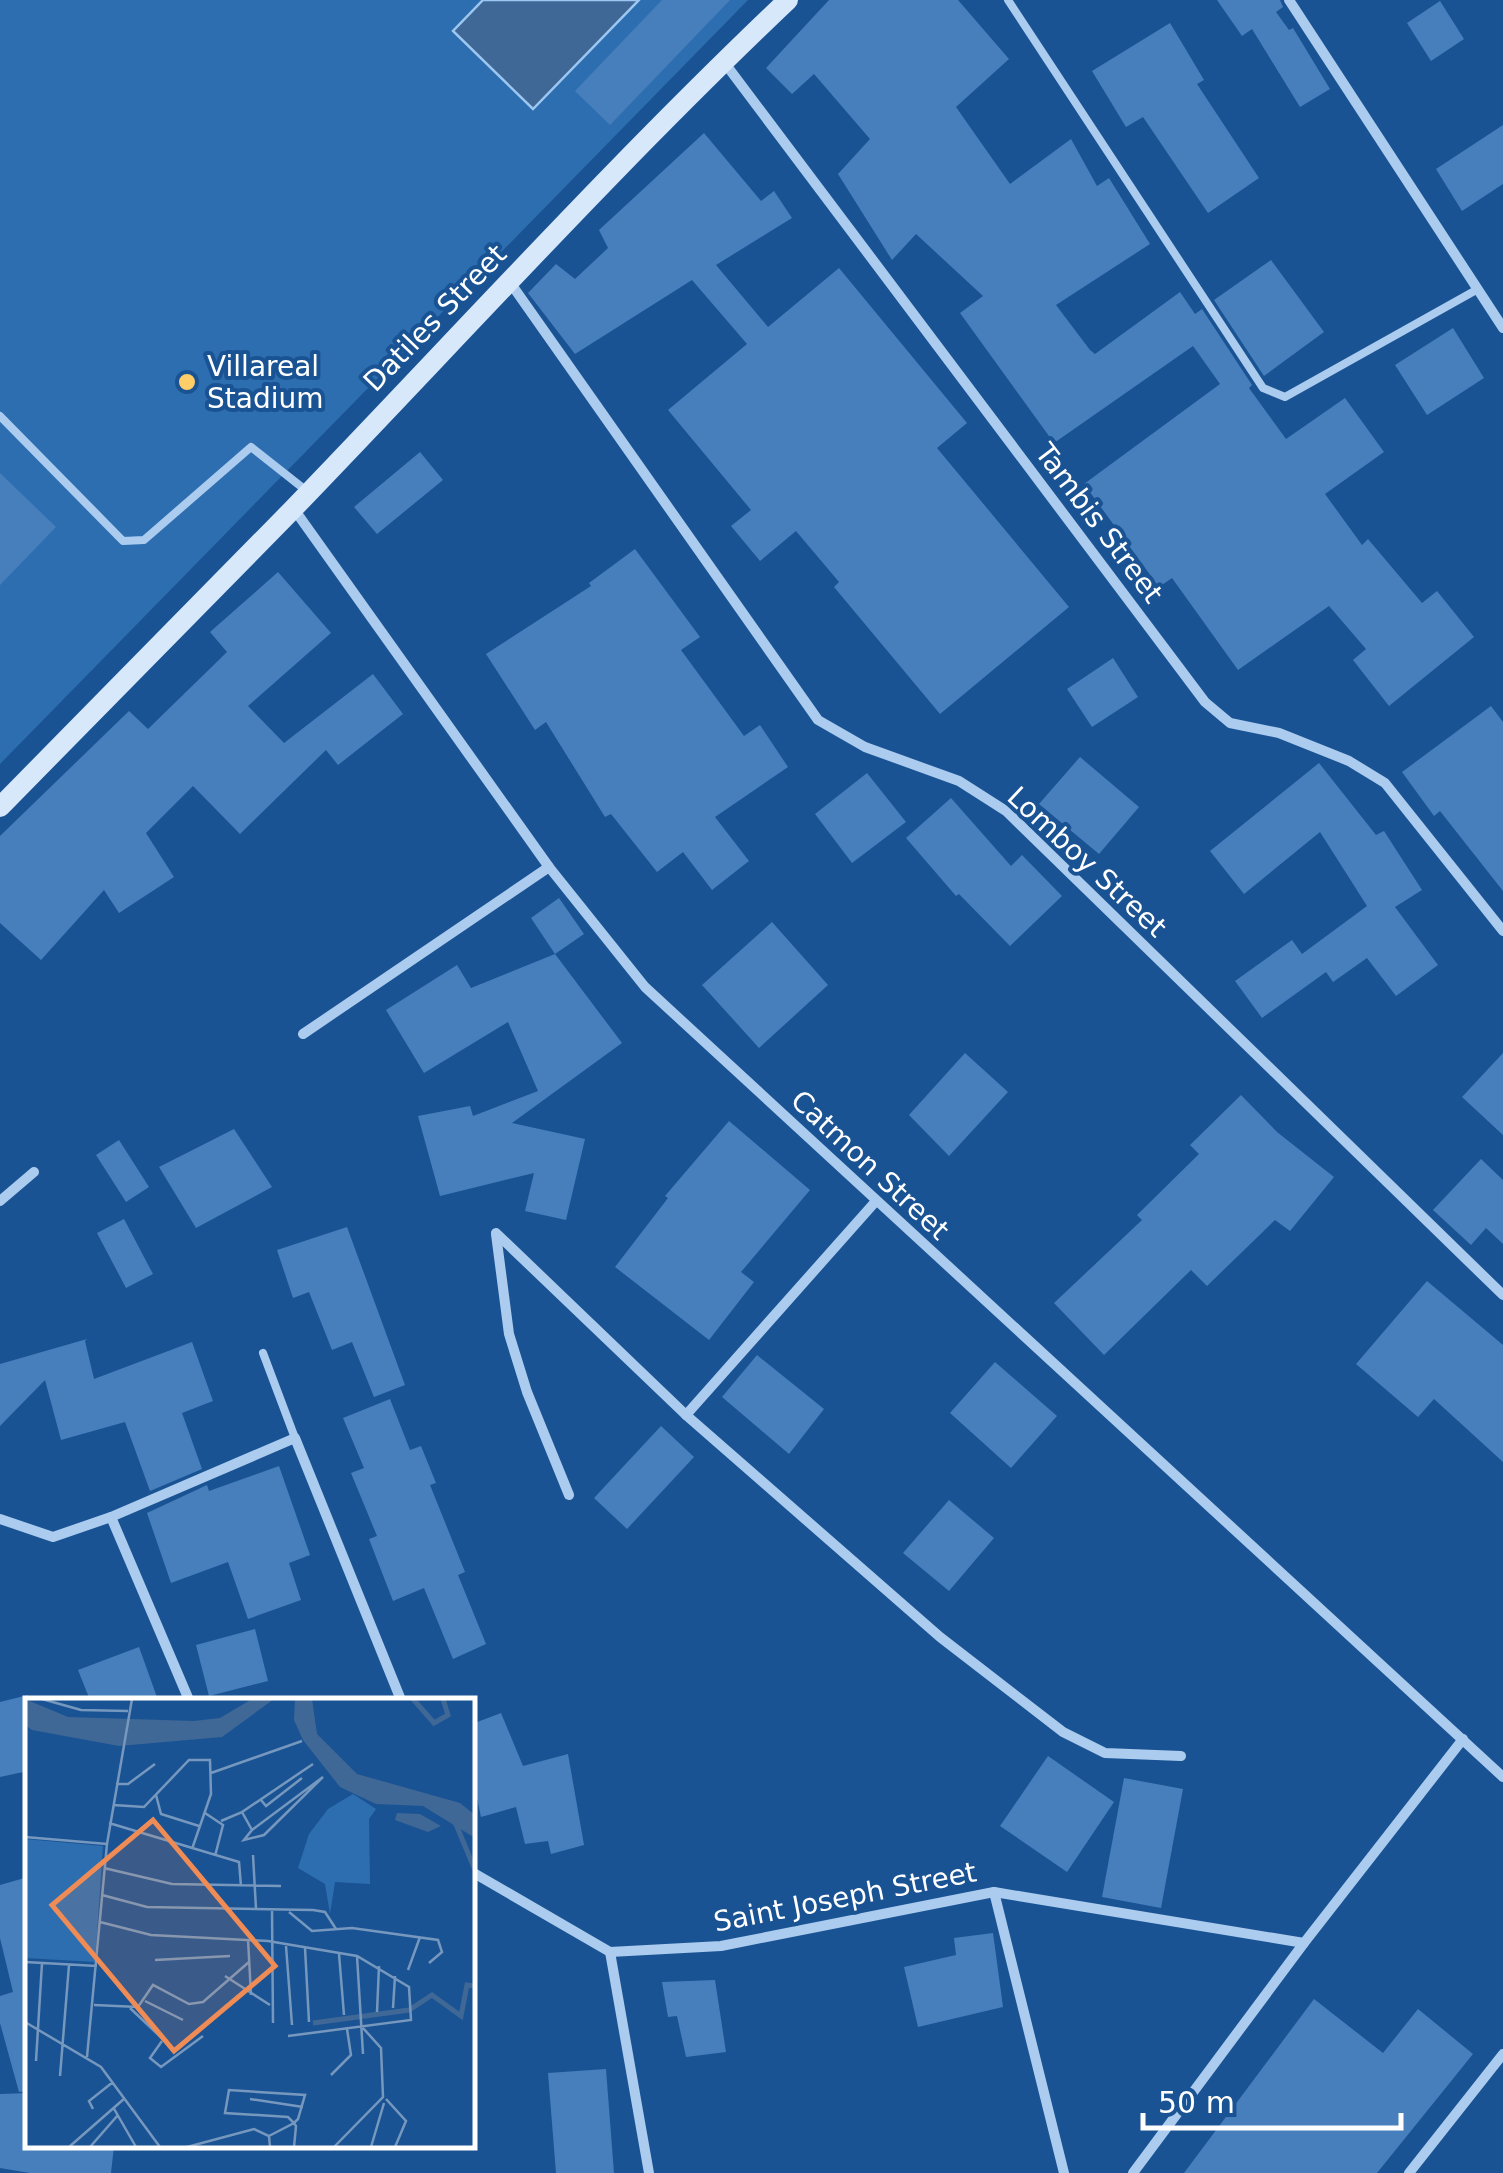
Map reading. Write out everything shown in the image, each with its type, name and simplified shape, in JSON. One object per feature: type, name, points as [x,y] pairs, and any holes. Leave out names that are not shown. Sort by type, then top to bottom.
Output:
[{"type":"main road","name":"Datiles Street","points":[[0,807],[301,500],[509,280],[788,0]]},
{"type":"street","points":[[1289,0],[1503,328]]},
{"type":"street","name":"Tambis Street","points":[[723,62],[1205,702],[1230,723],[1280,733],[1349,761],[1385,784],[1503,930]]},
{"type":"street","name":"Lomboy Street","points":[[509,280],[818,720],[865,746],[959,781],[1006,811],[1503,1296]]},
{"type":"street","name":"Catmon Street","points":[[301,500],[549,867],[645,988],[1503,1777]]},
{"type":"street","points":[[303,1034],[549,867]]},
{"type":"street","points":[[0,1201],[34,1172]]},
{"type":"street","points":[[686,1414],[876,1201]]},
{"type":"street","points":[[569,1495],[526,1392],[509,1334],[496,1233],[686,1414],[940,1637],[1063,1732],[1105,1753],[1181,1756]]},
{"type":"street","points":[[0,1519],[52,1537],[110,1518],[295,1438],[400,1698]]},
{"type":"street","points":[[110,1518],[188,1698]]},
{"type":"street","points":[[1133,2173],[1304,1943],[1464,1739]]},
{"type":"street","points":[[475,1874],[610,1952],[650,2173]]},
{"type":"street","points":[[994,1892],[1064,2173]]},
{"type":"street","name":"Saint Joseph Street","points":[[610,1952],[720,1946],[994,1892],[1304,1943]]},
{"type":"street","points":[[1409,2173],[1503,2054]]},
{"type":"lane","points":[[1008,0],[1262,388],[1285,397],[1478,289]]},
{"type":"lane","points":[[0,416],[123,541],[144,540],[251,447],[301,500]]},
{"type":"lane","points":[[263,1352],[295,1438]]},
{"type":"shaded area","name":"Villareal Stadium","points":[[0,0],[748,0],[0,764]]},
{"type":"shaded area","points":[[483,0],[639,0],[533,109],[453,31]]},
{"type":"building","points":[[662,0],[730,0],[610,125],[575,91]]},
{"type":"building","points":[[829,0],[958,0],[1009,59],[956,107],[1010,184],[1071,139],[1097,186],[1109,178],[1150,244],[1056,305],[1090,350],[1095,354],[1180,292],[1195,314],[1202,309],[1252,385],[1249,388],[1286,439],[1345,398],[1384,452],[1325,494],[1362,545],[1368,539],[1422,603],[1437,591],[1474,637],[1389,706],[1353,660],[1366,649],[1329,606],[1238,670],[1172,578],[1159,587],[1084,484],[1220,384],[1193,346],[1054,443],[960,313],[983,296],[916,234],[892,260],[838,174],[870,139],[814,74],[792,94],[766,68]]},
{"type":"building","points":[[1217,0],[1280,0],[1283,7],[1276,12],[1289,30],[1293,28],[1330,89],[1300,107],[1252,29],[1242,36]]},
{"type":"building","points":[[1440,1],[1464,39],[1431,61],[1407,23]]},
{"type":"building","points":[[1170,23],[1204,80],[1197,84],[1259,178],[1208,213],[1143,117],[1126,127],[1092,71]]},
{"type":"building","points":[[1503,125],[1503,184],[1462,211],[1436,169]]},
{"type":"building","points":[[704,133],[761,201],[774,191],[792,218],[716,265],[768,327],[839,268],[967,423],[937,448],[1069,607],[940,714],[834,587],[839,582],[796,531],[760,561],[731,526],[751,510],[668,410],[747,344],[692,280],[575,354],[528,293],[556,264],[575,279],[608,248],[599,230]]},
{"type":"building","points":[[1271,260],[1324,332],[1264,376],[1214,300]]},
{"type":"building","points":[[1453,328],[1484,378],[1427,415],[1395,365]]},
{"type":"building","points":[[420,452],[443,480],[377,534],[354,507]]},
{"type":"building","points":[[0,473],[56,527],[0,585]]},
{"type":"building","points":[[635,549],[700,637],[681,650],[744,736],[760,725],[788,767],[715,817],[749,861],[712,890],[683,852],[657,872],[611,814],[605,817],[546,722],[535,730],[486,654],[591,586],[589,583]]},
{"type":"building","points":[[278,572],[331,633],[248,706],[284,743],[373,674],[403,714],[338,765],[326,750],[240,834],[193,786],[146,833],[174,877],[119,913],[104,890],[41,960],[0,923],[0,836],[129,711],[148,729],[227,652],[210,632]]},
{"type":"building","points":[[1113,658],[1138,697],[1092,727],[1067,689]]},
{"type":"building","points":[[1491,706],[1503,722],[1503,891],[1440,811],[1434,816],[1402,772]]},
{"type":"building","points":[[1080,757],[1139,807],[1099,854],[1039,804]]},
{"type":"building","points":[[1319,763],[1376,835],[1384,831],[1422,890],[1395,907],[1438,965],[1396,996],[1367,958],[1333,982],[1326,972],[1262,1018],[1235,981],[1292,940],[1302,954],[1367,906],[1320,832],[1244,894],[1210,851]]},
{"type":"building","points":[[867,773],[906,822],[852,863],[815,814]]},
{"type":"building","points":[[951,798],[1011,866],[1022,855],[1062,896],[1010,946],[959,894],[956,896],[906,838]]},
{"type":"building","points":[[559,898],[584,934],[555,954],[531,918]]},
{"type":"building","points":[[772,922],[828,985],[759,1048],[702,985]]},
{"type":"building","points":[[555,954],[622,1043],[512,1123],[585,1139],[566,1220],[525,1211],[534,1173],[440,1196],[418,1116],[470,1106],[473,1116],[538,1091],[508,1022],[424,1073],[386,1010],[457,965],[471,988]]},
{"type":"building","points":[[965,1053],[1008,1092],[949,1156],[909,1115]]},
{"type":"building","points":[[1503,1053],[1503,1135],[1462,1097]]},
{"type":"building","points":[[1241,1095],[1277,1132],[1334,1177],[1290,1231],[1275,1220],[1207,1286],[1191,1270],[1104,1355],[1054,1303],[1142,1220],[1137,1215],[1199,1154],[1190,1145]]},
{"type":"building","points":[[729,1121],[810,1190],[741,1272],[754,1282],[709,1340],[615,1267],[668,1198],[665,1196]]},
{"type":"building","points":[[234,1129],[272,1187],[196,1228],[159,1167]]},
{"type":"building","points":[[119,1140],[149,1187],[126,1202],[96,1155]]},
{"type":"building","points":[[1481,1159],[1503,1180],[1503,1244],[1486,1228],[1471,1245],[1433,1210]]},
{"type":"building","points":[[124,1219],[153,1274],[126,1288],[97,1233]]},
{"type":"building","points":[[347,1227],[405,1385],[374,1397],[352,1342],[332,1350],[309,1292],[293,1298],[277,1250]]},
{"type":"building","points":[[1427,1281],[1503,1345],[1503,1462],[1434,1399],[1418,1417],[1356,1364]]},
{"type":"building","points":[[87,1339],[94,1379],[192,1342],[213,1401],[182,1413],[202,1469],[150,1491],[125,1422],[61,1440],[45,1380],[0,1426],[0,1364]]},
{"type":"building","points":[[757,1355],[824,1409],[789,1454],[722,1397]]},
{"type":"building","points":[[995,1362],[1057,1416],[1011,1468],[950,1413]]},
{"type":"building","points":[[390,1399],[410,1450],[421,1446],[436,1483],[430,1485],[465,1572],[458,1575],[486,1644],[453,1659],[424,1588],[393,1601],[369,1539],[377,1536],[351,1473],[364,1468],[343,1418]]},
{"type":"building","points":[[661,1426],[694,1457],[627,1529],[594,1498]]},
{"type":"building","points":[[279,1466],[310,1555],[289,1563],[301,1600],[248,1619],[228,1562],[171,1583],[147,1513],[207,1485],[209,1491]]},
{"type":"building","points":[[949,1500],[994,1538],[949,1591],[903,1553]]},
{"type":"building","points":[[255,1629],[268,1681],[209,1696],[196,1645]]},
{"type":"building","points":[[139,1647],[157,1698],[89,1698],[78,1670]]},
{"type":"building","points":[[28,1695],[25,1772],[0,1777],[0,1702]]},
{"type":"building","points":[[501,1713],[523,1766],[568,1754],[584,1845],[551,1854],[548,1841],[525,1844],[516,1807],[481,1817],[475,1788],[475,1723]]},
{"type":"building","points":[[1048,1756],[1114,1802],[1067,1872],[1000,1826]]},
{"type":"building","points":[[1124,1778],[1183,1789],[1161,1908],[1102,1897]]},
{"type":"building","points":[[25,1878],[25,2091],[19,2092],[0,2023],[0,1996],[13,1992],[0,1938],[0,1885]]},
{"type":"building","points":[[993,1933],[1003,2007],[918,2027],[904,1967],[956,1955],[954,1938]]},
{"type":"building","points":[[715,1980],[726,2052],[686,2057],[677,2016],[668,2017],[662,1982]]},
{"type":"building","points":[[1314,1999],[1383,2053],[1418,2009],[1473,2054],[1377,2173],[1184,2173]]},
{"type":"building","points":[[606,2069],[614,2173],[556,2173],[548,2073]]},
{"type":"building","points":[[25,2093],[25,2148],[114,2148],[111,2173],[30,2173],[0,2168],[0,2094]]},
{"type":"place","name":"Villareal Stadium","points":[[187,382]]}]
